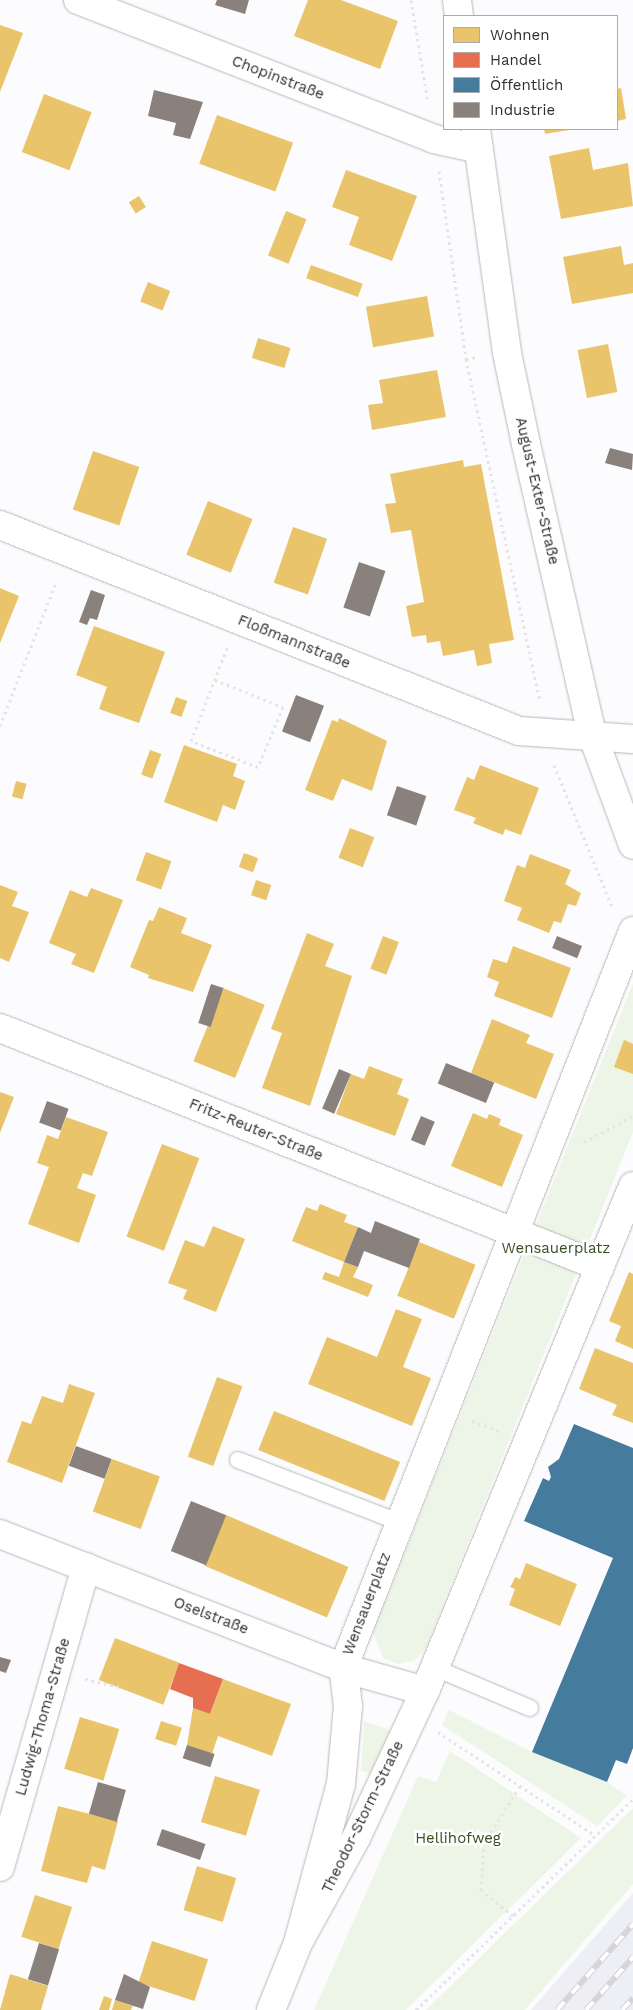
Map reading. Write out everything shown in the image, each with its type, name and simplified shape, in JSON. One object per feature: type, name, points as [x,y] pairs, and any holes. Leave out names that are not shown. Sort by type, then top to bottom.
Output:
[{"type":"street","name":"Chopinstraße","points":[[78,0],[434,139],[478,139]]},
{"type":"street","points":[[457,0],[459,15]]},
{"type":"street","name":"August-Exter-Straße","points":[[478,139],[507,353],[592,734],[633,845]]},
{"type":"street","name":"Floßmannstraße","points":[[0,525],[518,731],[592,734],[633,739]]},
{"type":"street","name":"Wensauerplatz","points":[[343,1668],[441,1409],[545,1152],[627,923]]},
{"type":"street","name":"Fritz-Reuter-Straße","points":[[0,1028],[513,1233]]},
{"type":"street","points":[[430,1680],[633,1186]]},
{"type":"street","points":[[513,1233],[600,1266]]},
{"type":"street","name":"Oselstraße","points":[[0,1534],[343,1668],[430,1680]]},
{"type":"street","name":"Ludwig-Thoma-Straße","points":[[0,1866],[86,1567]]},
{"type":"street","name":"Theodor-Storm-Straße","points":[[298,1943],[341,1784],[348,1706],[343,1668]]},
{"type":"street","name":"Theodor-Storm-Straße","points":[[271,2010],[298,1943],[356,1836],[430,1680]]},
{"type":"lane","points":[[238,1460],[399,1522]]},
{"type":"lane","points":[[430,1680],[530,1708]]},
{"type":"path","points":[[411,0],[434,139],[466,359],[553,762],[614,911],[627,923]]},
{"type":"path","points":[[0,726],[58,583],[50,580]]},
{"type":"path","points":[[215,680],[283,707],[258,767],[191,741],[238,619]]},
{"type":"path","points":[[545,1152],[567,1151],[633,1116]]},
{"type":"path","points":[[441,1409],[528,1443]]},
{"type":"path","points":[[102,1684],[123,1688]]},
{"type":"path","points":[[408,1726],[434,1730],[594,1835]]},
{"type":"path","points":[[513,1916],[481,1890],[481,1881],[484,1844],[520,1786]]},
{"type":"path","points":[[416,2010],[594,1835],[633,1800]]},
{"type":"shaded area","points":[[633,1893],[633,2010],[531,2010]]},
{"type":"green space","name":"Wensauerplatz","points":[[633,983],[633,1132],[425,1650],[414,1661],[397,1664],[383,1658],[373,1632]]},
{"type":"green space","points":[[449,1710],[532,1752],[607,1782],[627,1796],[597,1826],[442,1725]]},
{"type":"green space","points":[[364,1721],[390,1730],[370,1774],[361,1770]]},
{"type":"green space","name":"Hellihofweg","points":[[450,1751],[581,1838],[406,2010],[314,2010],[418,1776],[436,1782]]},
{"type":"green space","points":[[633,1808],[633,1884],[525,2010],[426,2010]]},
{"type":"building: Wohnen","points":[[308,0],[341,0],[398,21],[380,69],[294,36]]},
{"type":"building: Wohnen","points":[[0,25],[23,33],[0,92]]},
{"type":"building: Wohnen","points":[[621,88],[626,119],[618,121],[618,89]]},
{"type":"building: Wohnen","points":[[44,94],[92,112],[69,170],[22,152]]},
{"type":"building: Wohnen","points":[[217,115],[293,143],[275,192],[199,164]]},
{"type":"building: Wohnen","points":[[544,130],[569,130],[545,134]]},
{"type":"building: Wohnen","points":[[589,148],[593,170],[628,163],[633,206],[561,219],[549,156]]},
{"type":"building: Wohnen","points":[[346,170],[417,196],[392,261],[349,245],[359,217],[332,207]]},
{"type":"building: Wohnen","points":[[139,196],[146,207],[136,213],[129,202]]},
{"type":"building: Wohnen","points":[[286,211],[306,219],[288,264],[268,256]]},
{"type":"building: Wohnen","points":[[621,246],[624,265],[633,263],[633,293],[572,304],[563,257]]},
{"type":"building: Wohnen","points":[[311,265],[363,284],[358,297],[306,278]]},
{"type":"building: Wohnen","points":[[148,282],[170,291],[162,310],[140,301]]},
{"type":"building: Wohnen","points":[[427,296],[434,336],[373,347],[366,307]]},
{"type":"building: Wohnen","points":[[258,338],[291,348],[284,368],[252,358]]},
{"type":"building: Wohnen","points":[[608,344],[617,392],[587,398],[578,350]]},
{"type":"building: Wohnen","points":[[437,370],[446,417],[372,430],[368,405],[383,403],[379,380]]},
{"type":"building: Wohnen","points":[[93,451],[139,467],[119,526],[73,510]]},
{"type":"building: Wohnen","points":[[463,460],[464,467],[481,464],[514,640],[489,644],[492,663],[477,666],[474,650],[443,656],[440,641],[427,643],[426,635],[412,637],[406,606],[424,602],[411,530],[391,533],[385,504],[396,503],[390,474]]},
{"type":"building: Wohnen","points":[[208,501],[253,519],[231,573],[186,555]]},
{"type":"building: Wohnen","points":[[293,527],[327,539],[308,595],[274,583]]},
{"type":"building: Wohnen","points":[[0,588],[19,596],[0,643]]},
{"type":"building: Wohnen","points":[[94,626],[165,652],[139,723],[99,709],[107,687],[76,675]]},
{"type":"building: Wohnen","points":[[176,697],[187,701],[181,717],[170,713]]},
{"type":"building: Wohnen","points":[[339,718],[387,741],[372,791],[342,779],[333,801],[305,790],[332,720],[338,722]]},
{"type":"building: Wohnen","points":[[184,745],[237,764],[233,776],[245,781],[235,810],[223,805],[217,822],[164,802]]},
{"type":"building: Wohnen","points":[[150,750],[161,754],[152,779],[141,774]]},
{"type":"building: Wohnen","points":[[480,765],[539,788],[521,835],[505,829],[503,835],[473,823],[476,818],[454,810],[467,777],[474,780]]},
{"type":"building: Wohnen","points":[[16,781],[27,784],[22,799],[12,796]]},
{"type":"building: Wohnen","points":[[350,828],[374,837],[363,867],[339,858]]},
{"type":"building: Wohnen","points":[[146,852],[171,861],[161,889],[136,880]]},
{"type":"building: Wohnen","points":[[244,853],[258,858],[253,872],[239,867]]},
{"type":"building: Wohnen","points":[[530,854],[571,870],[565,884],[581,893],[576,906],[568,904],[561,923],[554,921],[549,933],[517,920],[522,908],[504,901],[517,865],[525,868]]},
{"type":"building: Wohnen","points":[[256,880],[271,885],[266,900],[251,895]]},
{"type":"building: Wohnen","points":[[0,885],[18,892],[12,906],[29,912],[9,962],[0,958]]},
{"type":"building: Wohnen","points":[[91,888],[123,900],[94,973],[71,964],[76,954],[49,943],[70,890],[87,897]]},
{"type":"building: Wohnen","points":[[159,907],[187,918],[181,933],[212,945],[193,992],[148,978],[149,975],[130,967],[149,920],[153,921]]},
{"type":"building: Wohnen","points":[[307,933],[334,944],[325,966],[352,976],[310,1106],[262,1088],[282,1033],[271,1029]]},
{"type":"building: Wohnen","points":[[383,936],[399,942],[386,975],[370,969]]},
{"type":"building: Wohnen","points":[[513,946],[571,968],[552,1018],[494,996],[499,982],[487,977],[493,959],[507,963]]},
{"type":"building: Wohnen","points":[[223,988],[265,1005],[235,1078],[193,1061]]},
{"type":"building: Wohnen","points":[[492,1019],[530,1035],[526,1043],[554,1054],[536,1099],[471,1073]]},
{"type":"building: Wohnen","points":[[624,1040],[633,1044],[633,1074],[614,1067]]},
{"type":"building: Wohnen","points":[[369,1066],[403,1079],[397,1094],[409,1099],[395,1136],[336,1114],[351,1074],[364,1079]]},
{"type":"building: Wohnen","points":[[0,1092],[14,1097],[0,1133]]},
{"type":"building: Wohnen","points":[[473,1113],[487,1119],[489,1114],[501,1119],[499,1125],[523,1135],[502,1187],[451,1166]]},
{"type":"building: Wohnen","points":[[66,1117],[108,1132],[92,1176],[83,1173],[77,1188],[96,1195],[79,1243],[28,1224],[49,1167],[37,1163],[47,1135],[58,1139]]},
{"type":"building: Wohnen","points":[[162,1144],[199,1158],[164,1251],[127,1236]]},
{"type":"building: Wohnen","points":[[320,1204],[347,1215],[344,1222],[358,1227],[344,1262],[292,1241],[306,1207],[317,1211]]},
{"type":"building: Wohnen","points":[[213,1226],[245,1239],[216,1312],[183,1299],[187,1290],[168,1283],[185,1240],[204,1247]]},
{"type":"building: Wohnen","points":[[419,1242],[476,1265],[454,1319],[397,1296]]},
{"type":"building: Wohnen","points":[[344,1262],[358,1267],[353,1277],[373,1285],[368,1297],[322,1279],[325,1272],[339,1277]]},
{"type":"building: Wohnen","points":[[629,1272],[633,1274],[633,1349],[615,1341],[621,1326],[609,1321]]},
{"type":"building: Wohnen","points":[[396,1309],[422,1319],[403,1367],[431,1378],[412,1426],[308,1384],[327,1337],[377,1357]]},
{"type":"building: Wohnen","points":[[595,1348],[633,1363],[633,1423],[612,1415],[617,1405],[579,1389]]},
{"type":"building: Wohnen","points":[[217,1377],[242,1386],[213,1466],[188,1457]]},
{"type":"building: Wohnen","points":[[69,1384],[95,1393],[62,1483],[7,1462],[22,1421],[31,1424],[42,1396],[63,1403]]},
{"type":"building: Wohnen","points":[[274,1411],[400,1462],[384,1501],[258,1450]]},
{"type":"building: Wohnen","points":[[112,1459],[160,1476],[141,1529],[93,1512]]},
{"type":"building: Wohnen","points":[[226,1515],[348,1567],[327,1618],[205,1566]]},
{"type":"building: Wohnen","points":[[526,1563],[577,1584],[560,1626],[509,1605],[515,1589],[510,1587],[515,1577],[520,1579]]},
{"type":"building: Wohnen","points":[[115,1638],[179,1663],[163,1705],[99,1680]]},
{"type":"building: Wohnen","points":[[223,1679],[291,1704],[272,1756],[218,1736],[212,1754],[187,1745],[193,1708],[210,1714]]},
{"type":"building: Wohnen","points":[[80,1717],[119,1729],[103,1781],[64,1769]]},
{"type":"building: Wohnen","points":[[161,1721],[182,1728],[176,1746],[155,1739]]},
{"type":"building: Wohnen","points":[[215,1776],[260,1790],[246,1836],[201,1822]]},
{"type":"building: Wohnen","points":[[58,1806],[118,1821],[105,1870],[92,1866],[87,1883],[41,1871]]},
{"type":"building: Wohnen","points":[[197,1866],[236,1878],[223,1922],[184,1910]]},
{"type":"building: Wohnen","points":[[35,1895],[72,1907],[58,1949],[21,1937]]},
{"type":"building: Wohnen","points":[[152,1941],[208,1959],[195,2001],[138,1983]]},
{"type":"building: Wohnen","points":[[10,1974],[48,1986],[41,2010],[0,2010]]},
{"type":"building: Wohnen","points":[[104,1996],[112,1999],[109,2010],[99,2010]]},
{"type":"building: Wohnen","points":[[115,2000],[133,2006],[131,2010],[112,2010]]},
{"type":"building: Handel","points":[[179,1663],[223,1679],[210,1714],[193,1708],[193,1698],[170,1689]]},
{"type":"building: Öffentlich","points":[[574,1424],[633,1448],[633,1748],[627,1764],[616,1760],[607,1782],[532,1752],[613,1558],[524,1521],[543,1478],[549,1481],[551,1477],[548,1467],[559,1459]]},
{"type":"building: Industrie","points":[[217,0],[249,0],[245,14],[215,5]]},
{"type":"building: Industrie","points":[[154,90],[203,102],[190,139],[173,135],[176,123],[148,116]]},
{"type":"building: Industrie","points":[[610,448],[633,454],[632,470],[605,463]]},
{"type":"building: Industrie","points":[[359,562],[385,571],[370,617],[343,607]]},
{"type":"building: Industrie","points":[[91,590],[105,595],[97,620],[90,618],[87,625],[79,622]]},
{"type":"building: Industrie","points":[[296,695],[324,706],[310,742],[282,731]]},
{"type":"building: Industrie","points":[[397,786],[426,796],[416,825],[387,815]]},
{"type":"building: Industrie","points":[[557,936],[582,946],[577,958],[552,948]]},
{"type":"building: Industrie","points":[[211,984],[223,988],[211,1027],[198,1023]]},
{"type":"building: Industrie","points":[[446,1063],[494,1082],[486,1103],[438,1083]]},
{"type":"building: Industrie","points":[[339,1069],[351,1074],[334,1114],[322,1109]]},
{"type":"building: Industrie","points":[[47,1101],[69,1109],[61,1130],[39,1123]]},
{"type":"building: Industrie","points":[[421,1116],[435,1122],[425,1146],[411,1140]]},
{"type":"building: Industrie","points":[[375,1221],[420,1239],[409,1268],[364,1251],[358,1267],[344,1262],[358,1227],[371,1233]]},
{"type":"building: Industrie","points":[[76,1446],[112,1459],[105,1479],[69,1466]]},
{"type":"building: Industrie","points":[[191,1501],[226,1515],[206,1565],[171,1551]]},
{"type":"building: Industrie","points":[[0,1657],[11,1660],[6,1673],[0,1671]]},
{"type":"building: Industrie","points":[[187,1745],[215,1754],[210,1767],[183,1758]]},
{"type":"building: Industrie","points":[[98,1782],[126,1790],[117,1822],[89,1814]]},
{"type":"building: Industrie","points":[[162,1829],[205,1844],[200,1860],[156,1845]]},
{"type":"building: Industrie","points":[[39,1943],[59,1949],[48,1985],[28,1979]]},
{"type":"building: Industrie","points":[[124,1974],[150,1987],[143,2009],[115,2000]]},
{"type":"railway","points":[[557,2010],[633,1924]]},
{"type":"railway","points":[[586,2010],[633,1957]]},
{"type":"railway","points":[[622,2010],[633,1998]]}]
